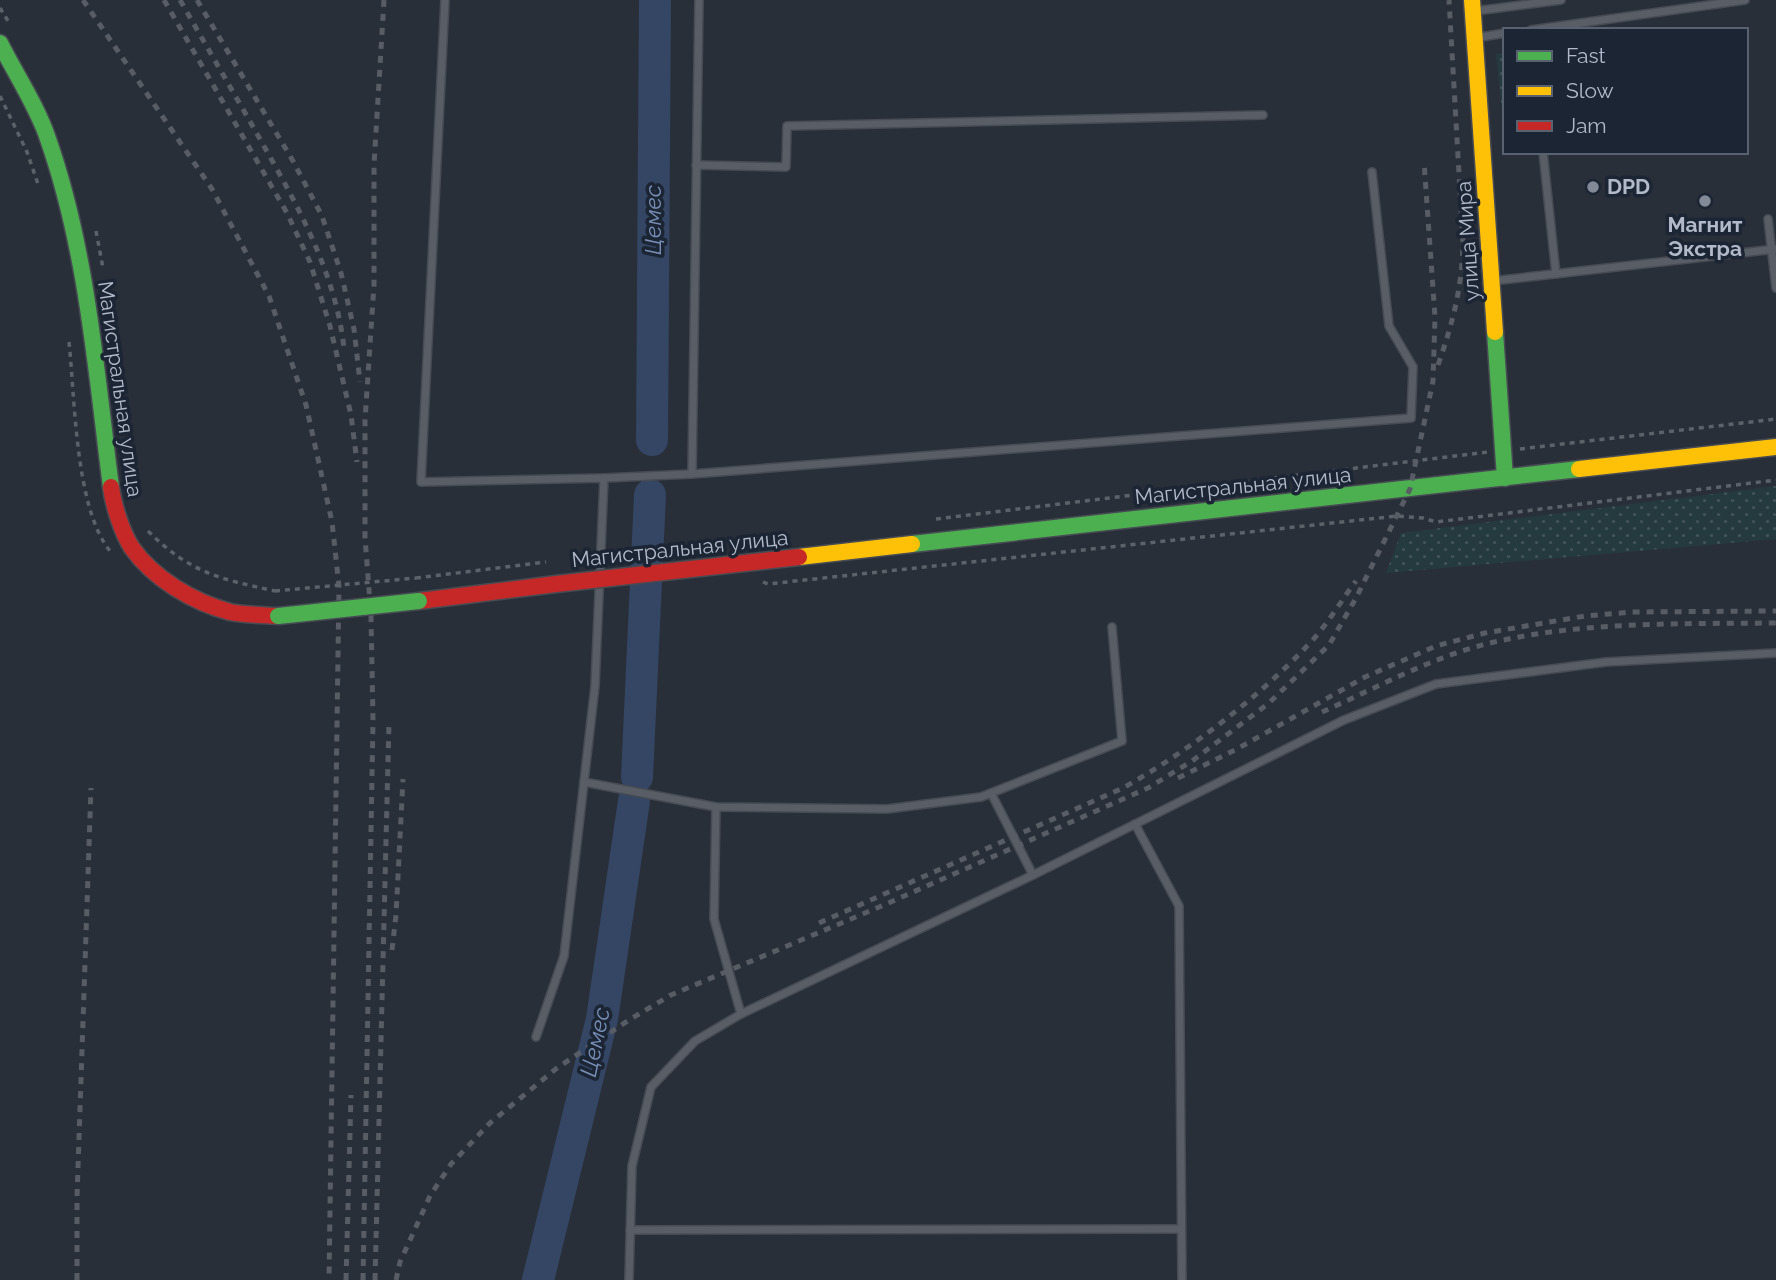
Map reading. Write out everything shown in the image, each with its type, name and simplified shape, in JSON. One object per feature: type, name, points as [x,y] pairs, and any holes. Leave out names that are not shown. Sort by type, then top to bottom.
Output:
[{"type":"main road","name":"улица Мира","points":[[1472,6],[1505,478]]},
{"type":"main road","name":"Магистральная улица","points":[[0,43],[48,137],[71,222],[87,304],[113,502],[131,547],[160,578],[193,599],[231,612],[278,616],[419,601],[1776,447]]},
{"type":"lane","points":[[445,0],[421,482],[692,474],[1411,418],[1413,367],[1389,326],[1371,172]]},
{"type":"lane","points":[[692,474],[699,0]]},
{"type":"lane","points":[[1472,6],[1561,0]]},
{"type":"lane","points":[[1545,28],[1745,0]]},
{"type":"lane","points":[[1475,38],[1503,33]]},
{"type":"lane","points":[[696,165],[786,167],[787,126],[1263,115]]},
{"type":"lane","points":[[1543,154],[1556,274]]},
{"type":"lane","points":[[1768,219],[1774,250],[1776,288]]},
{"type":"lane","points":[[1492,281],[1774,250]]},
{"type":"lane","points":[[536,1037],[564,956],[595,686],[604,478]]},
{"type":"lane","points":[[584,782],[716,807],[887,809],[981,797],[1122,741],[1112,627]]},
{"type":"lane","points":[[629,1280],[632,1166],[650,1087],[695,1041],[741,1014],[1345,720],[1436,684],[1606,662],[1776,653]]},
{"type":"lane","points":[[991,793],[1032,874]]},
{"type":"lane","points":[[716,807],[715,919],[741,1014]]},
{"type":"lane","points":[[1135,824],[1179,906],[1182,1280]]},
{"type":"lane","points":[[630,1230],[1181,1229]]},
{"type":"path","points":[[935,519],[1776,419]]},
{"type":"path","points":[[759,581],[768,584],[1397,516],[1436,522],[1776,480]]},
{"type":"path","points":[[275,591],[553,562]]},
{"type":"green space","points":[[1503,53],[1503,120],[1496,54]]},
{"type":"green space","points":[[1776,486],[1776,539],[1386,573],[1401,533]]},
{"type":"waterway","name":"Цемес","points":[[652,440],[655,0]]},
{"type":"waterway","name":"Цемес","points":[[637,777],[650,495]]},
{"type":"waterway","name":"Цемес","points":[[538,1280],[602,1019],[634,801]]},
{"type":"railway","points":[[83,0],[212,189],[269,296],[306,405],[332,522],[339,586],[329,1280]]},
{"type":"railway","points":[[164,0],[287,213],[310,262],[330,326],[351,415],[357,462]]},
{"type":"railway","points":[[180,0],[282,178],[310,233],[332,290],[344,349]]},
{"type":"railway","points":[[197,0],[293,161],[322,216],[341,273],[354,329],[360,382]]},
{"type":"railway","points":[[363,1280],[373,720],[371,615],[365,538],[365,420],[374,285],[374,165],[384,0]]},
{"type":"railway","points":[[1438,365],[1456,305],[1463,243],[1449,0]]},
{"type":"railway","points":[[396,1280],[400,1262],[430,1196],[451,1164],[490,1123],[557,1068],[671,995],[877,908],[1148,788],[1192,761],[1269,703],[1329,645],[1356,598],[1410,489],[1433,381],[1435,317],[1424,162]]},
{"type":"railway","points":[[819,923],[1123,788],[1147,774],[1244,705],[1287,666],[1327,623],[1356,581]]},
{"type":"railway","points":[[1178,778],[1237,749],[1365,677],[1436,646],[1485,633],[1585,616],[1632,612],[1776,611]]},
{"type":"railway","points":[[1322,712],[1447,656],[1525,636],[1632,625],[1776,623]]},
{"type":"railway","points":[[375,1280],[389,722]]},
{"type":"railway","points":[[392,950],[403,779]]},
{"type":"railway","points":[[77,1280],[77,1197],[91,788]]},
{"type":"railway","points":[[346,1280],[351,1095]]},
{"type":"traffic: fast","points":[[0,43],[44,127],[72,224],[95,355],[111,487]]},
{"type":"traffic: fast","points":[[1495,332],[1505,478]]},
{"type":"traffic: fast","points":[[912,544],[1579,469]]},
{"type":"traffic: fast","points":[[278,616],[419,601]]},
{"type":"traffic: slow","points":[[1472,0],[1495,332]]},
{"type":"traffic: slow","points":[[1579,469],[1776,447]]},
{"type":"traffic: slow","points":[[799,557],[912,544]]},
{"type":"traffic: jam","points":[[111,487],[118,518],[128,542],[151,570],[175,588],[216,608],[236,613],[278,616]]},
{"type":"traffic: jam","points":[[556,584],[799,557]]},
{"type":"traffic: jam","points":[[419,601],[556,584]]},
{"type":"place","name":"DPD","points":[[1593,187]]},
{"type":"place","name":"Магнит Экстра","points":[[1705,201]]}]
